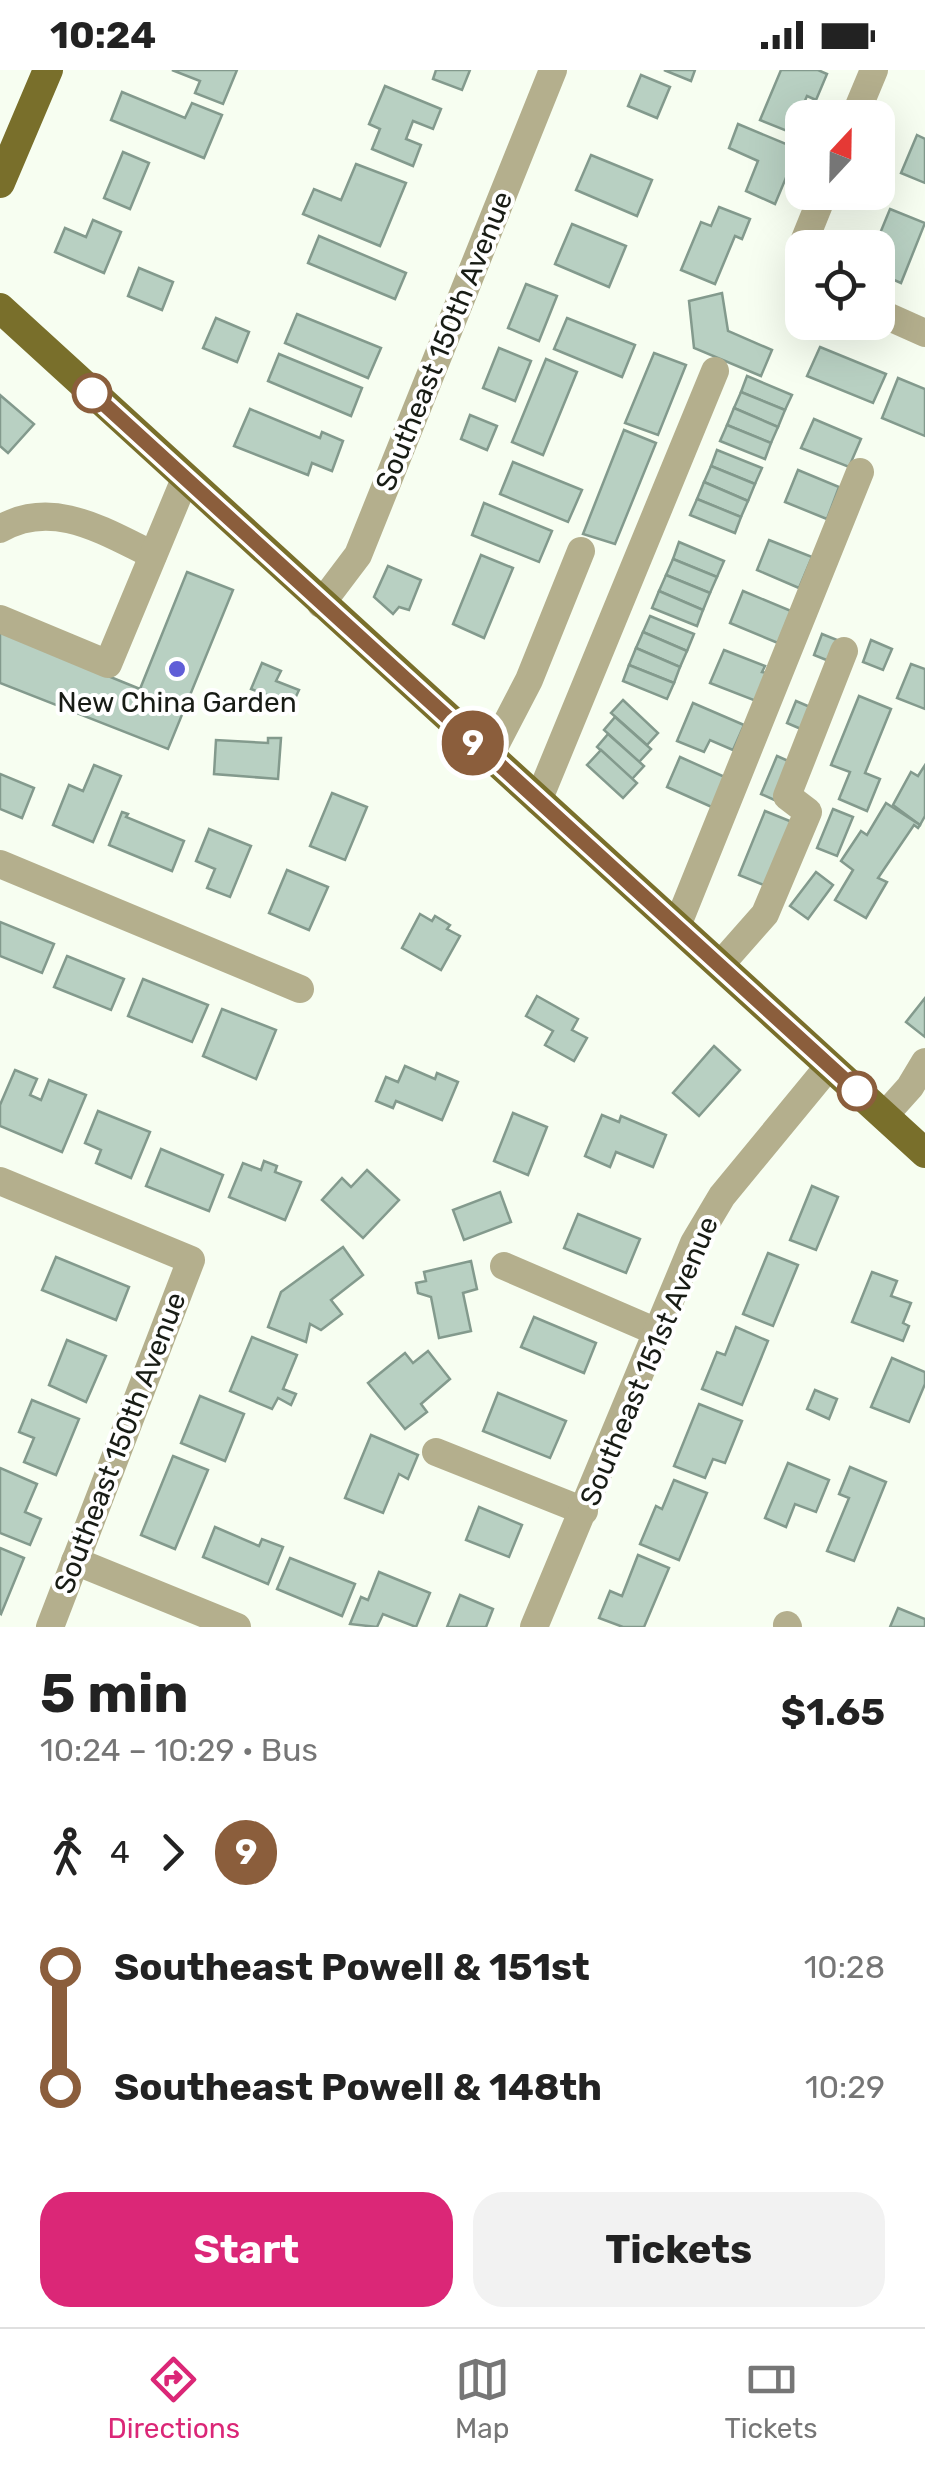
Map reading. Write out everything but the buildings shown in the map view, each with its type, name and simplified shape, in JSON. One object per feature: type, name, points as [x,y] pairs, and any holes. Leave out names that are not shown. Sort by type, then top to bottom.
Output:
[{"type":"main road","points":[[0,183],[48,70]]},
{"type":"main road","points":[[0,308],[925,1153]]},
{"type":"street","name":"Southeast 150th Avenue","points":[[321,604],[358,555],[553,70]]},
{"type":"street","points":[[862,100],[874,70]]},
{"type":"street","points":[[895,319],[925,332]]},
{"type":"street","points":[[538,801],[716,371]]},
{"type":"street","points":[[677,926],[860,472]]},
{"type":"street","points":[[0,619],[108,664],[185,479]]},
{"type":"street","points":[[0,528],[52,515],[86,522],[154,555]]},
{"type":"street","points":[[489,757],[529,680],[582,551]]},
{"type":"street","points":[[720,965],[765,914],[808,812],[787,796],[844,651]]},
{"type":"street","points":[[0,864],[300,989]]},
{"type":"street","points":[[884,1116],[910,1087],[925,1062]]},
{"type":"street","name":"Southeast 151st Avenue","points":[[534,1627],[694,1244],[722,1196],[829,1066]]},
{"type":"street","name":"Southeast 150th Avenue","points":[[0,1181],[190,1260],[50,1627]]},
{"type":"street","points":[[504,1266],[657,1332]]},
{"type":"street","points":[[436,1452],[584,1511]]},
{"type":"street","points":[[74,1561],[237,1627]]},
{"type":"bus line","name":"9","points":[[92,393],[857,1091]]},
{"type":"place","name":"New China Garden","points":[[177,669]]}]
